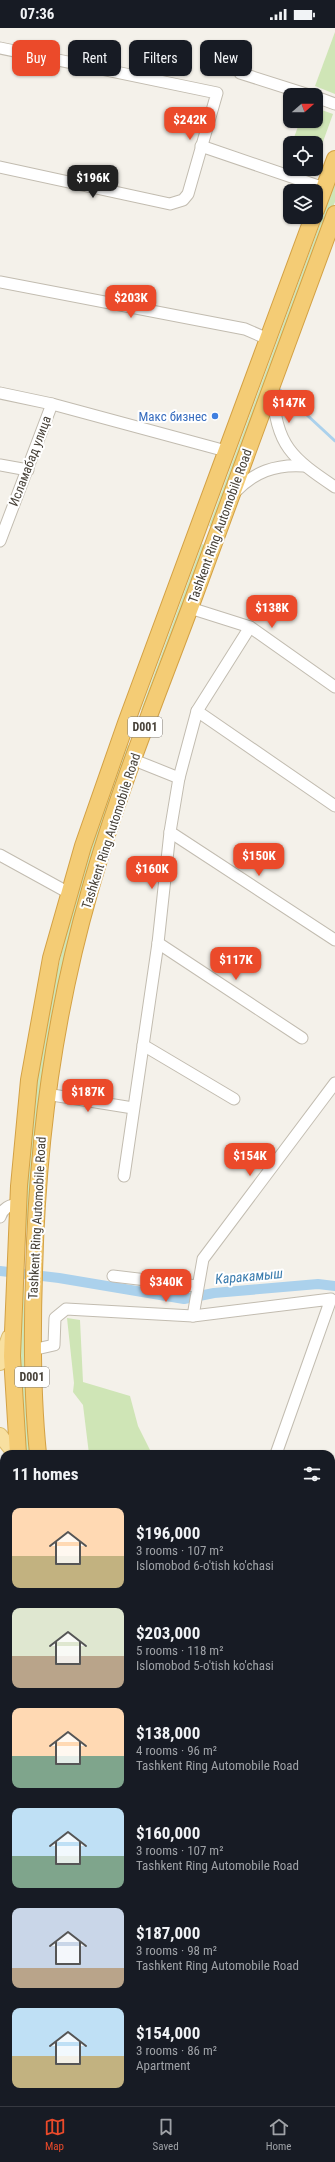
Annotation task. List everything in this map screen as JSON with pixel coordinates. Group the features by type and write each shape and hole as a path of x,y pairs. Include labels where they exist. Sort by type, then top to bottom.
{"highway":[{"path":"324,188 335,159"},
{"name":"Tashkent Ring Automobile Road","path":"38,1450 32,1350 34,1259 40,1154 46,1094 64,991 82,918 101,854 145,729 335,214"},
{"name":"Tashkent Ring Automobile Road","path":"18,1450 13,1393 12,1321 18,1204 23,1132 35,1046 51,958 83,846 126,723 311,224"},
{"path":"197,531 216,537"},
{"path":"126,723 145,729"}],"main road":[{"path":"0,1364 8,1342 12,1321"},
{"path":"0,1435 12,1450"}],"street":[{"path":"0,48 217,93 201,146 192,187 183,200 170,204 0,167"},
{"path":"249,76 287,88"},
{"path":"323,100 335,104"},
{"path":"201,146 324,188"},
{"path":"0,282 245,329 268,339"},
{"path":"272,384 278,429 288,448 304,466 335,487"},
{"path":"0,393 52,404 226,452"},
{"name":"Исламабад улица","path":"0,541 52,404"},
{"path":"0,465 28,470"},
{"path":"230,498 242,485 256,474 281,466 304,466"},
{"path":"190,608 250,627 335,687"},
{"path":"124,1176 158,943 170,832 178,778 197,711 250,627"},
{"path":"197,711 335,806"},
{"path":"139,762 178,778"},
{"path":"170,832 335,940"},
{"path":"0,855 69,893"},
{"path":"158,943 302,1038"},
{"path":"143,1045 234,1099"},
{"path":"193,1316 197,1286 203,1259 335,1083"},
{"path":"46,1094 133,1108"},
{"path":"0,1217 2,1211 9,1205 18,1204"},
{"path":"113,1276 197,1286"},
{"path":"32,1350 54,1345 55,1318 66,1309 193,1316 331,1299 277,1450"}],"green space":[{"path":"335,32 335,94 315,86"},
{"path":"323,110 333,114 323,142 323,136 295,136 297,128 323,128"},
{"path":"335,183 335,202 214,528 209,526 320,224 323,224 323,216"},
{"path":"202,544 207,546 147,712 141,710"},
{"path":"128,745 133,747 39,1099 24,1256 24,1360 30,1450 25,1450 21,1414 19,1255 34,1097 52,993 64,943 93,843"},
{"path":"67,1318 80,1320 83,1382 130,1396 138,1426 150,1450 89,1450 83,1405 73,1392 74,1383"}],"waterway":[{"path":"280,390 335,441"},
{"name":"Каракамыш","path":"0,1271 59,1278 184,1299 214,1293 318,1284 335,1286"}],"place":[{"name":"Макс бизнес","path":"215,416"}]}
